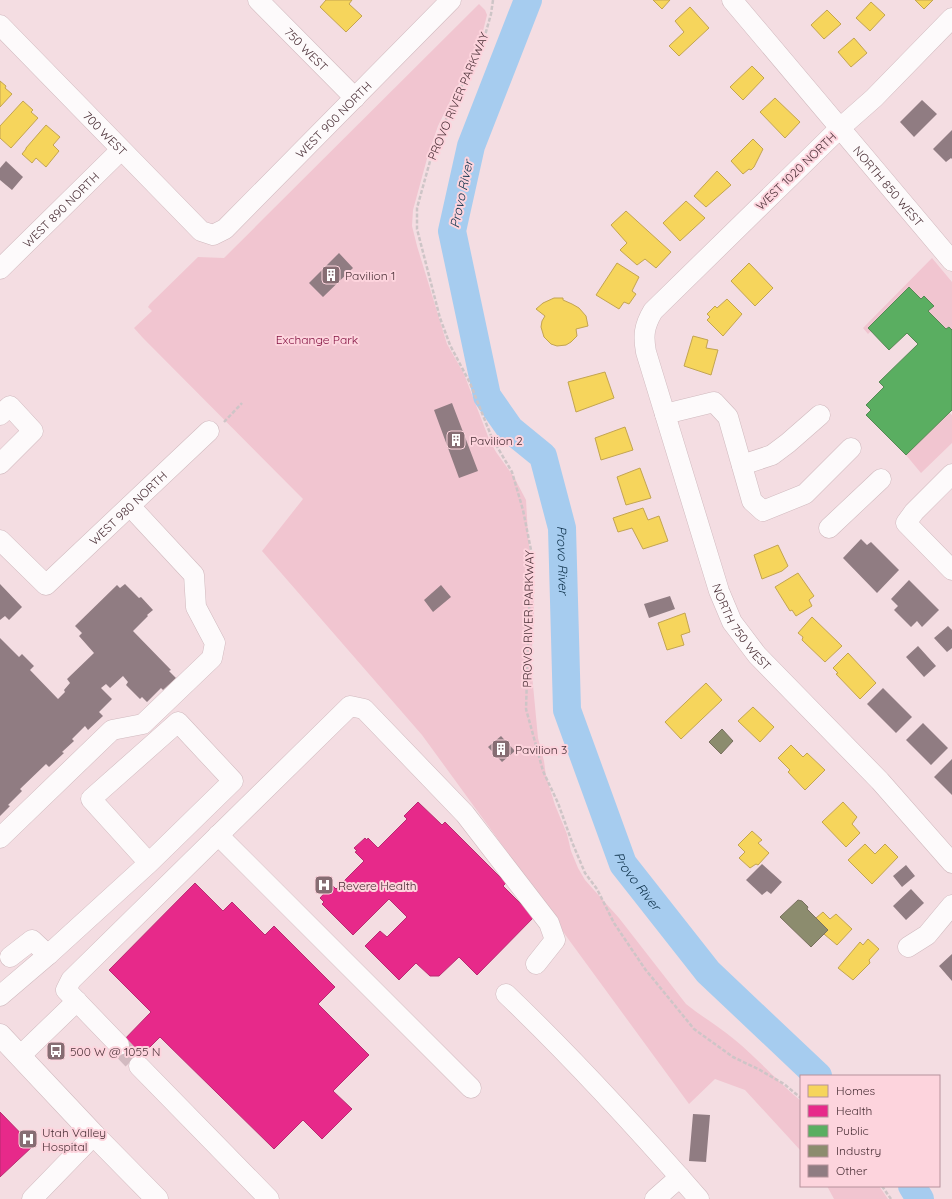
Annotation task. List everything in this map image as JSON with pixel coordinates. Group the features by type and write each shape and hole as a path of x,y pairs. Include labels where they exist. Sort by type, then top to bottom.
{"main road":[{"path":"0,1036 157,1199"}],"street":[{"name":"750 WEST","path":"258,0 355,98"},
{"name":"WEST 900 NORTH","path":"213,235 225,229 451,0"},
{"name":"NORTH 850 WEST","path":"732,0 952,261"},
{"name":"WEST 1020 NORTH","path":"645,327 653,311 840,128 874,98 952,18"},
{"name":"700 WEST","path":"0,25 201,231 213,235"},
{"name":"WEST 890 NORTH","path":"0,269 121,150"},
{"name":"NORTH 750 WEST","path":"645,327 644,338 646,352 720,591 732,622 758,655 880,781 952,863"},
{"path":"665,414 714,402 728,417 752,501 763,511 805,494 851,448"},
{"path":"0,415 10,406 33,431 0,464"},
{"path":"742,465 772,455 820,415"},
{"name":"WEST 980 NORTH","path":"0,540 46,585 217,426"},
{"path":"952,474 914,512 906,523 952,570"},
{"path":"829,528 881,479"},
{"path":"0,838 112,730 143,724 212,658 215,643 196,607 194,575 130,506"},
{"path":"119,1045 66,990 71,980 350,706 364,709 465,814 549,923 555,940 536,964"},
{"path":"0,996 17,980 26,975 149,863 233,781 178,722 91,799 149,863"},
{"path":"218,835 471,1088"},
{"path":"908,947 926,935 952,905"},
{"path":"26,975 5,951 32,940 48,955"},
{"path":"506,994 624,1114 700,1199"},
{"path":"20,1056 77,1001"},
{"path":"139,1066 269,1199"},
{"path":"36,1198 94,1135"},
{"path":"656,1199 680,1176"}],"path":[{"name":"PROVO RIVER PARKWAY","path":"493,0 491,14 482,46 451,107 432,154 417,208 417,229 440,318 450,345 470,383 492,438 512,472 523,510 531,550 526,709 543,771 558,803 585,873 597,888 614,923 645,969 694,1029 733,1057 784,1084 800,1097"},
{"path":"217,426 242,403"},
{"path":"883,1187 890,1199"}],"green space":[{"name":"Exchange Park","path":"479,4 485,10 487,15 482,35 467,69 438,126 428,155 413,210 412,226 447,344 464,374 489,439 496,452 514,477 526,500 533,578 534,616 531,664 538,738 546,776 555,805 567,834 571,851 585,880 619,918 686,1004 735,1040 800,1100 800,1150 745,1090 715,1079 689,1104 422,735 262,551 303,499 134,328 152,311 148,307 150,304 198,257 224,258"},
{"path":"932,258 952,282 952,330 949,327 946,329 928,311 934,306 921,299 909,287 868,328 871,331 868,334 863,328"},
{"path":"949,412 952,415 952,443 921,473 906,455"},
{"path":"828,1187 880,1187 888,1199 834,1199"}],"building: Homes":[{"path":"326,0 352,0 349,4 362,16 346,32 320,7"},
{"path":"653,0 670,0 662,9"},
{"path":"915,0 933,0 924,9"},
{"path":"871,2 885,15 870,31 856,18"},
{"path":"690,7 709,28 679,56 669,46 684,32 675,21"},
{"path":"827,10 841,24 824,39 811,25"},
{"path":"854,38 867,53 851,67 838,52"},
{"path":"752,66 764,78 743,100 730,87"},
{"path":"0,81 12,94 0,107"},
{"path":"775,98 800,122 785,138 760,112"},
{"path":"23,101 33,110 31,112 38,118 11,148 0,138 0,126"},
{"path":"46,125 60,137 53,145 59,151 46,167 36,158 32,163 22,154"},
{"path":"753,139 763,149 754,167 743,174 731,161"},
{"path":"717,171 731,185 706,207 694,196"},
{"path":"686,201 705,218 680,241 663,223"},
{"path":"626,211 671,252 656,268 645,259 637,265 620,250 627,243 611,225"},
{"path":"617,263 639,277 632,291 636,294 629,304 624,302 619,309 596,295"},
{"path":"749,263 773,288 755,306 731,281"},
{"path":"554,298 563,298 563,300 579,308 586,316 588,326 576,329 577,336 566,345 557,346 551,344 544,337 541,327 545,316 536,309 543,303"},
{"path":"727,299 742,314 723,336 707,320 710,317 707,314 715,306 717,308"},
{"path":"693,336 708,340 706,348 718,350 711,375 684,366"},
{"path":"605,372 614,398 576,412 568,382"},
{"path":"625,427 633,450 601,460 595,438"},
{"path":"640,468 651,498 626,505 617,477"},
{"path":"643,508 648,520 659,516 668,541 643,549 632,528 618,532 613,518"},
{"path":"778,545 788,566 782,571 762,579 754,555"},
{"path":"798,573 814,596 809,600 812,606 796,616 792,610 790,611 775,587"},
{"path":"685,613 690,632 681,635 684,645 667,650 658,623"},
{"path":"812,617 842,646 825,662 802,640 803,637 798,633"},
{"path":"848,653 876,683 860,699 836,674 838,673 833,668"},
{"path":"706,683 722,700 681,739 665,722"},
{"path":"753,707 774,727 760,742 738,721"},
{"path":"791,745 803,757 807,753 825,770 805,790 788,772 790,770 778,758"},
{"path":"843,802 857,817 852,824 860,833 846,847 822,822"},
{"path":"752,831 762,840 758,843 769,853 758,865 756,864 750,868 739,858 745,852 738,845"},
{"path":"865,844 875,854 885,844 898,857 872,884 848,860"},
{"path":"823,912 830,919 836,914 852,929 837,945 824,934 828,930 816,918"},
{"path":"868,939 879,949 869,960 870,963 853,980 838,968 860,942 863,945"}],"building: Health":[{"path":"418,802 442,825 445,822 506,883 503,886 534,917 477,975 459,957 439,976 430,976 416,963 399,980 365,946 380,931 387,937 407,917 389,899 353,935 322,904 324,902 320,898 332,885 336,889 364,861 355,852 357,851 354,848 365,838 367,840 368,838 378,848 407,819 404,816"},
{"path":"195,883 223,911 232,902 265,935 274,926 335,987 318,1004 369,1055 333,1091 352,1109 322,1139 303,1120 274,1149 160,1037 135,1062 119,1045 151,1012 109,970"},
{"path":"0,1112 33,1146 0,1177"}],"building: Public":[{"path":"909,287 921,299 924,296 934,306 928,311 946,329 949,327 952,330 952,410 906,455 866,415 871,410 866,405 884,387 879,382 918,344 907,333 889,350 868,328"}],"building: Industry":[{"path":"722,729 733,741 721,754 709,742"},
{"path":"798,900 802,901 808,907 807,909 828,930 811,947 780,917"}],"building: Other":[{"path":"922,100 937,114 914,137 900,122"},
{"path":"952,130 952,159 951,158 946,162 933,149"},
{"path":"6,161 23,177 12,190 0,180 0,168"},
{"name":"Pavilion 1","path":"339,253 353,268 323,297 309,283"},
{"name":"Pavilion 2","path":"452,403 478,471 459,478 434,410"},
{"path":"861,539 867,545 871,542 899,570 877,593 843,558"},
{"path":"909,580 939,610 922,627 917,621 911,627 894,610 898,606 891,599"},
{"path":"0,584 22,607 9,620 5,616 0,620"},
{"path":"125,584 139,598 141,597 153,610 133,631 171,670 169,671 176,678 163,690 161,688 147,702 142,697 140,699 126,685 128,682 123,676 110,688 106,684 101,688 112,699 99,712 103,716 88,730 85,726 72,739 74,741 62,752 64,753 49,767 46,764 20,789 22,791 8,805 10,806 0,816 0,638 19,657 22,654 34,666 30,670 58,699 65,692 64,690 70,683 67,679 94,653 79,636 82,633 75,626 117,585 120,588"},
{"path":"441,585 451,597 433,612 424,600"},
{"path":"670,596 675,609 649,618 644,604"},
{"path":"948,626 952,630 952,648 947,652 934,638"},
{"path":"918,646 936,666 924,677 906,657"},
{"path":"883,688 912,717 896,733 867,704"},
{"path":"923,723 948,748 931,765 906,740"},
{"name":"Pavilion 3","path":"501,736 515,751 502,762 488,747"},
{"path":"952,759 952,795 934,777"},
{"path":"762,864 782,882 771,894 767,891 762,895 746,880"},
{"path":"906,865 915,876 902,887 893,876"},
{"path":"911,889 924,903 906,920 893,906"},
{"path":"952,954 952,981 939,966"},
{"path":"693,1114 710,1115 706,1162 689,1161"}],"waterway":[{"name":"Provo River","path":"528,0 471,146 452,231 487,396 510,429 543,456 562,528 567,710 623,864 708,972 817,1075"},
{"name":"Provo River","path":"913,1187 920,1199"}],"tunnel":[{"path":"119,1045 139,1066"}],"place":[{"name":"Pavilion 1","path":"331,275"},
{"name":"Pavilion 2","path":"456,440"},
{"name":"Pavilion 3","path":"501,749"},
{"name":"Revere Health","path":"324,885"},
{"name":"500 W @ 1055 N","path":"56,1051"},
{"name":"Utah Valley Hospital","path":"28,1139"}]}
